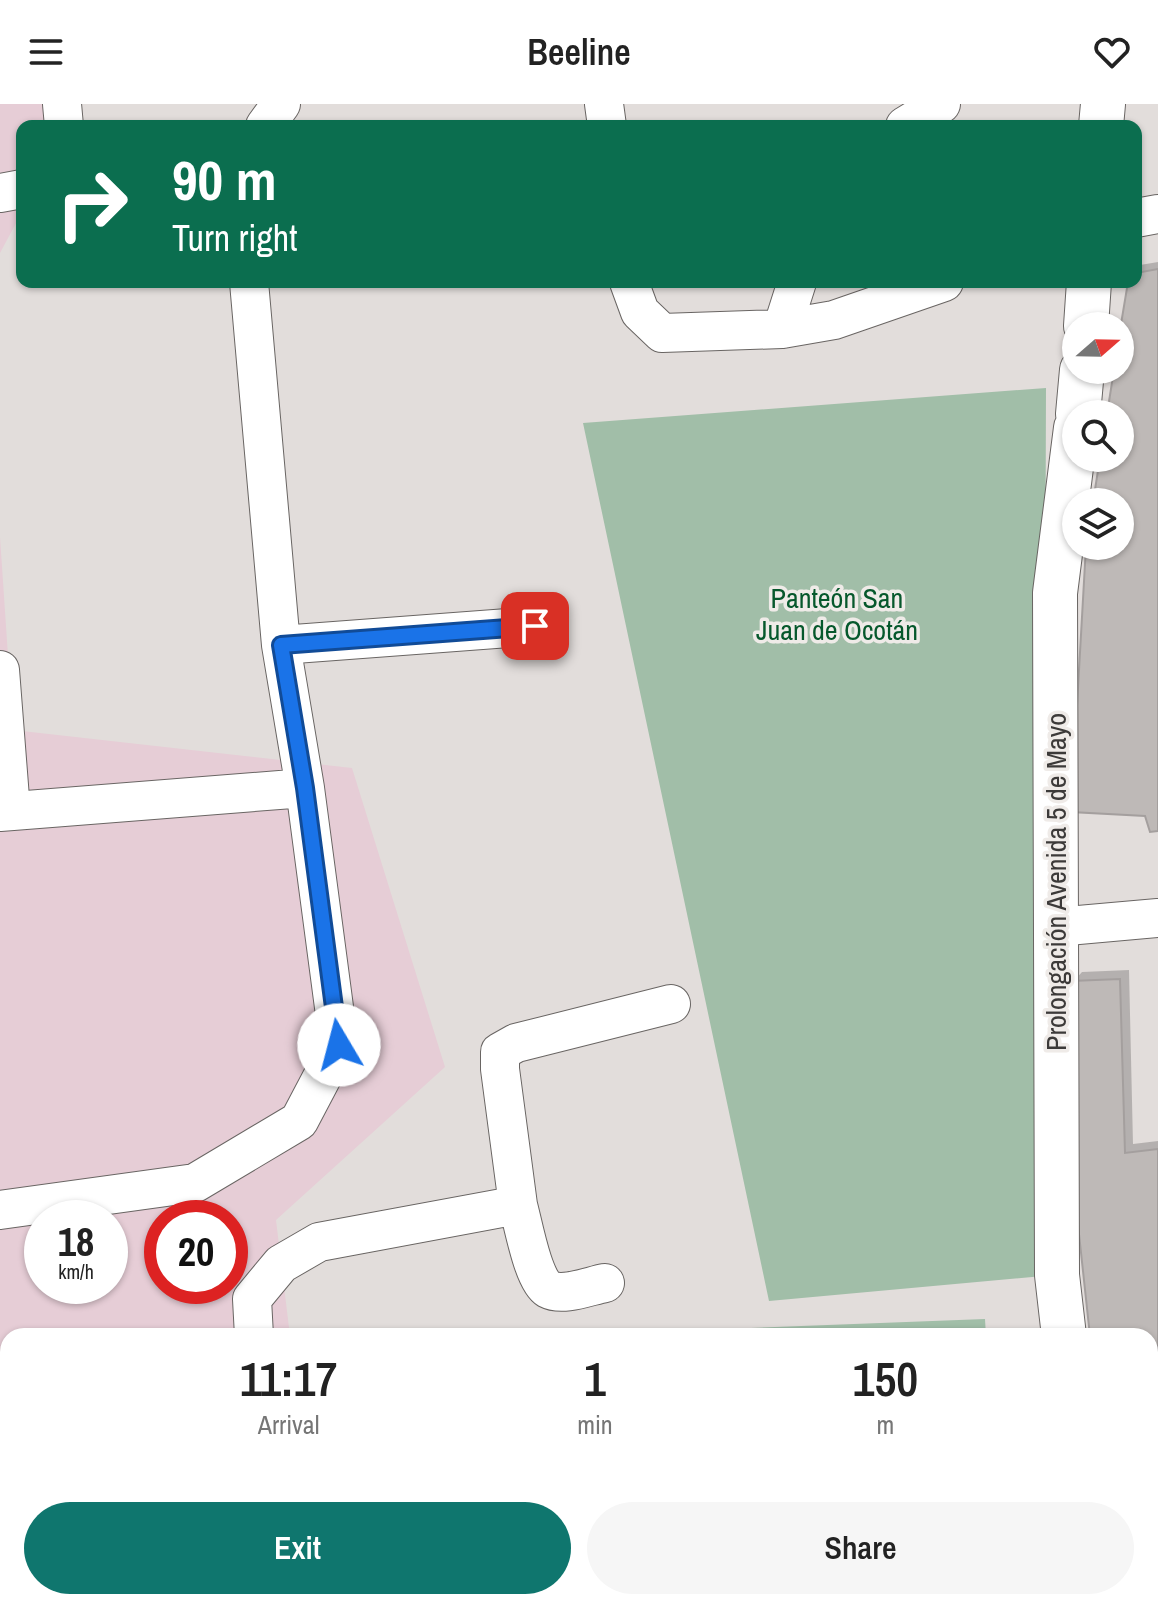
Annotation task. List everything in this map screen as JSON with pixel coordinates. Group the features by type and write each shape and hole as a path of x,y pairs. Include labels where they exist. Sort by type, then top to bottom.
{"main road":[{"path":"1087,312 1089,288"},
{"name":"Prolongación Avenida 5 de Mayo","path":"1063,1328 1057,1275 1055,593 1070,472"}],"lane":[{"path":"915,120 941,104"},
{"path":"0,1210 195,1183 299,1121 339,1045 305,788 281,645 250,288"},
{"path":"631,288 640,312 662,333 782,329 834,320 927,288"},
{"path":"782,329 795,288"},
{"path":"281,645 535,626"},
{"path":"0,670 5,812 305,788"},
{"path":"1056,927 1158,918"},
{"path":"605,1283 564,1291 548,1289 539,1278 518,1205 500,1052 516,1043 671,1004"},
{"path":"254,1328 252,1299 281,1264 319,1242 518,1205"}],"shaded area":[{"path":"0,104 64,104 65,120 16,120 16,223 0,253"},
{"path":"0,537 13,730 352,768 445,1067 276,1220 289,1328 0,1328"}],"green space":[{"name":"Panteón San Juan de Ocotán","path":"1046,388 1043,1276 769,1301 583,423"},
{"path":"985,1319 986,1328 751,1328"}],"building":[{"path":"1158,269 1158,831 1150,832 1145,816 1071,812 1085,560 1134,560 1134,488 1095,488 1098,472 1134,472 1134,400 1109,400 1112,384 1134,384 1134,312 1123,312 1127,288 1142,288 1142,272"},
{"path":"1120,979 1125,1153 1158,1149 1158,1328 1089,1328 1071,1160 1071,981"}],"route":[{"path":"339,1045 305,788 281,645 535,626"}]}
